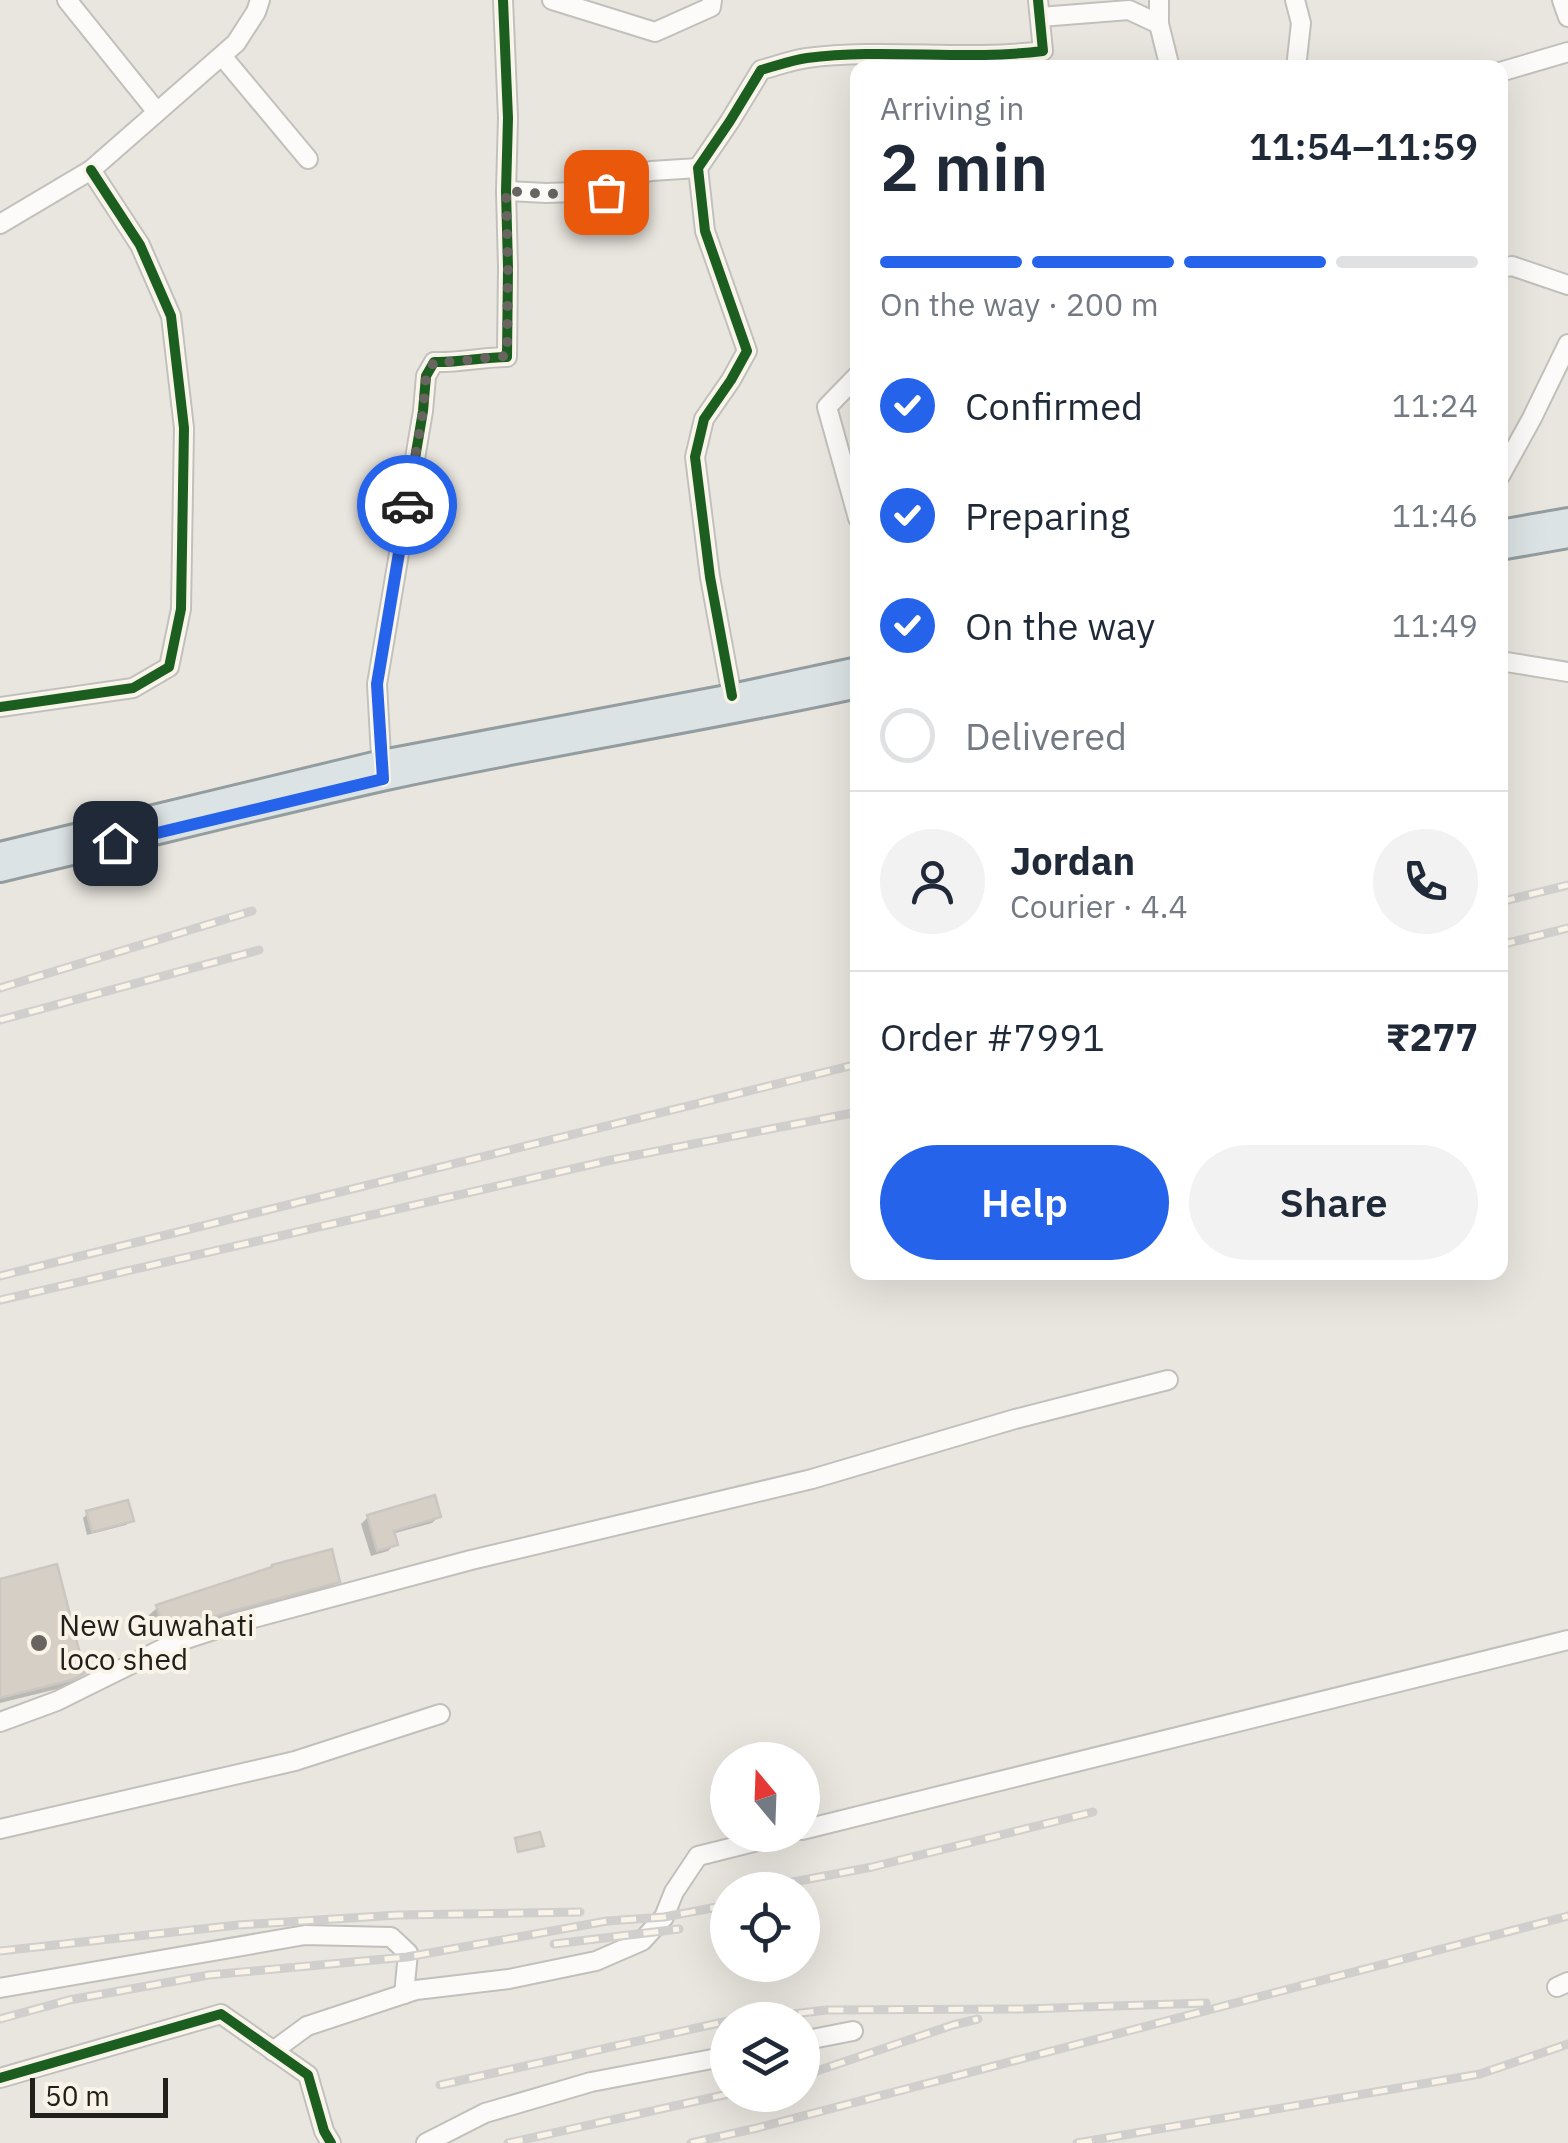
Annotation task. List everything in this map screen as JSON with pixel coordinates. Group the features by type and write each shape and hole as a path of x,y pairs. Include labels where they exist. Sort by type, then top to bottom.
{"main road":[{"path":"1508,531 1568,520"},
{"path":"1508,547 1568,536"},
{"path":"0,854 850,671"},
{"path":"520,743 738,712 850,688"},
{"path":"0,870 382,771"}],"street":[{"path":"66,0 157,112"},
{"path":"0,224 90,170 236,43 260,0"},
{"path":"382,771 377,684 426,376 434,362 507,356 508,118 504,0"},
{"path":"552,0 655,32 711,8 712,0"},
{"path":"1159,0 1158,24 1168,60"},
{"path":"1295,0 1301,23 1297,60"},
{"path":"1562,0 1568,17"},
{"path":"732,696 710,577 695,457 704,418 746,351 705,231 698,168 761,70 804,58 908,60 1043,51 1039,9 1129,10 1158,24"},
{"path":"1508,70 1568,52"},
{"path":"222,56 308,159"},
{"path":"627,177 698,168"},
{"path":"0,706 133,688 169,666 181,610 184,428 170,316 140,245 90,170"},
{"path":"506,191 606,192"},
{"path":"1508,267 1568,285"},
{"path":"1508,462 1568,344"},
{"path":"850,384 827,407 850,489"},
{"path":"1508,662 1568,672"},
{"path":"0,1722 57,1700 174,1643 234,1622 812,1478 1015,1419 1168,1380"},
{"path":"820,1826 1568,1640"},
{"path":"0,1829 295,1760 440,1714"},
{"path":"274,2051 307,2026 416,1990 509,1979 596,1961 642,1941 664,1917 674,1892 698,1856 714,1852"},
{"path":"0,1988 305,1935 390,1938 408,1953 404,1994"},
{"path":"0,2078 221,2014 308,2075 331,2143"},
{"path":"820,2038 853,2032"},
{"path":"426,2143 485,2113 590,2082 710,2059"}],"building":[{"path":"435,1495 441,1517 394,1531 398,1545 377,1551 367,1515"},
{"path":"128,1500 134,1521 92,1532 86,1511"},
{"path":"332,1549 340,1582 165,1633 156,1605"},
{"name":"New Guwahati loco shed","path":"57,1564 85,1673 72,1680 0,1698 0,1579"},
{"path":"540,1832 544,1846 518,1852 515,1838"}],"railway":[{"path":"1508,900 1568,885"},
{"path":"0,988 252,911"},
{"path":"1508,943 1568,928"},
{"path":"0,1020 259,950"},
{"path":"0,1276 850,1066"},
{"path":"0,1300 611,1160 850,1114"},
{"path":"820,1877 1093,1812"},
{"path":"0,2019 69,2000 209,1975 407,1957 607,1921 710,1908"},
{"path":"0,1951 238,1925 398,1915 580,1912"},
{"path":"691,2143 1568,1916"},
{"path":"554,1944 679,1929"},
{"path":"820,2011 1206,2003"},
{"path":"820,2070 978,2019"},
{"path":"440,2085 710,2025"},
{"path":"1077,2143 1480,2074 1568,2044"},
{"path":"508,2143 710,2098"}],"cycle path":[{"path":"383,779 377,684 426,376 434,362 507,357 508,118 503,0"},
{"path":"732,696 710,577 695,457 704,419 747,351 705,231 698,168 761,70 836,55 1043,51 1038,0"},
{"path":"0,707 133,688 169,667 181,609 184,428 171,316 140,245 91,170"},
{"path":"0,2078 221,2014 308,2075 331,2143"}],"way so far":[{"path":"407,505 426,376 434,362 507,356 506,191 606,192"}],"place":[{"name":"New Guwahati loco shed","path":"39,1643"}],"route":[{"path":"115,843 383,779 377,684 407,505"}]}
